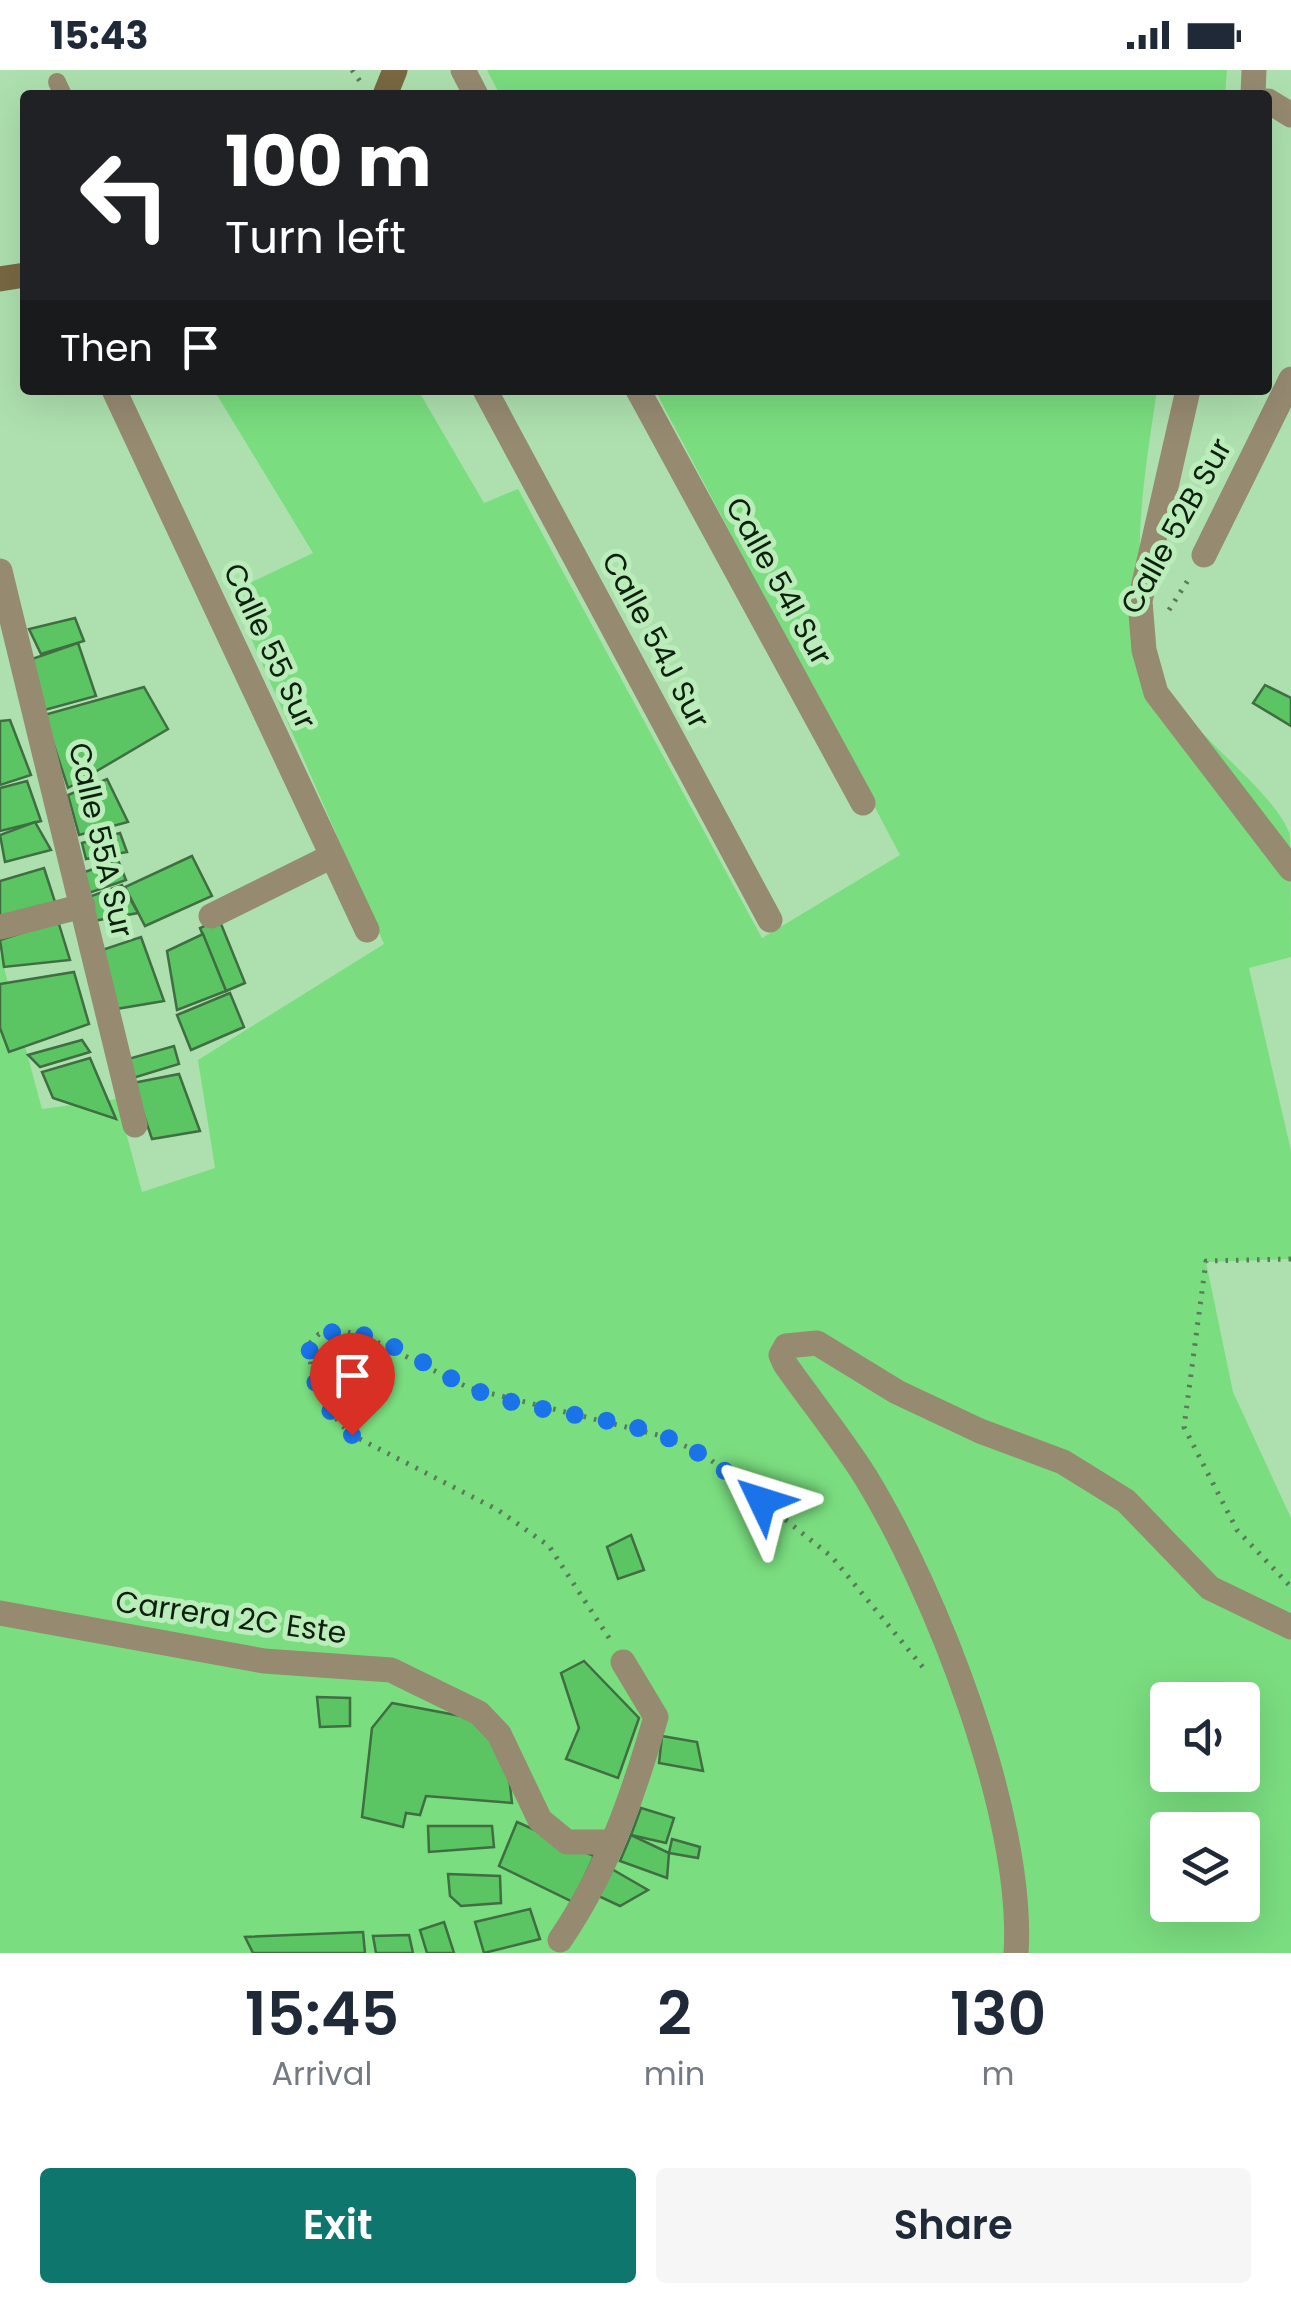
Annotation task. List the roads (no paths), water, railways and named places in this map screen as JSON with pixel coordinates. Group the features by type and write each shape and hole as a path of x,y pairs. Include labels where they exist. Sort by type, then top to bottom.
{"street":[{"name":"Calle 52B Sur","path":"1204,555 1291,380"},
{"name":"Calle 55 Sur","path":"116,395 367,930"},
{"name":"Calle 54J Sur","path":"488,395 770,920"},
{"name":"Calle 54I Sur","path":"641,395 863,802"},
{"path":"1187,395 1140,601 1144,650 1156,693 1291,870"},
{"name":"Calle 55A Sur","path":"0,571 8,630 83,906 135,1126"},
{"path":"211,916 332,856"},
{"path":"1,928 83,906"},
{"path":"1016,1953 1018,1896 981,1734 924,1595 866,1478 785,1364 781,1355 786,1346 817,1343 898,1392 980,1431 1063,1462 1126,1501 1210,1588 1291,1627"},
{"name":"Carrera 2C Este","path":"0,1613 264,1661 392,1670 478,1713 498,1734 540,1820 567,1842 614,1842"},
{"path":"560,1940 626,1816 656,1717 623,1662"}]}
